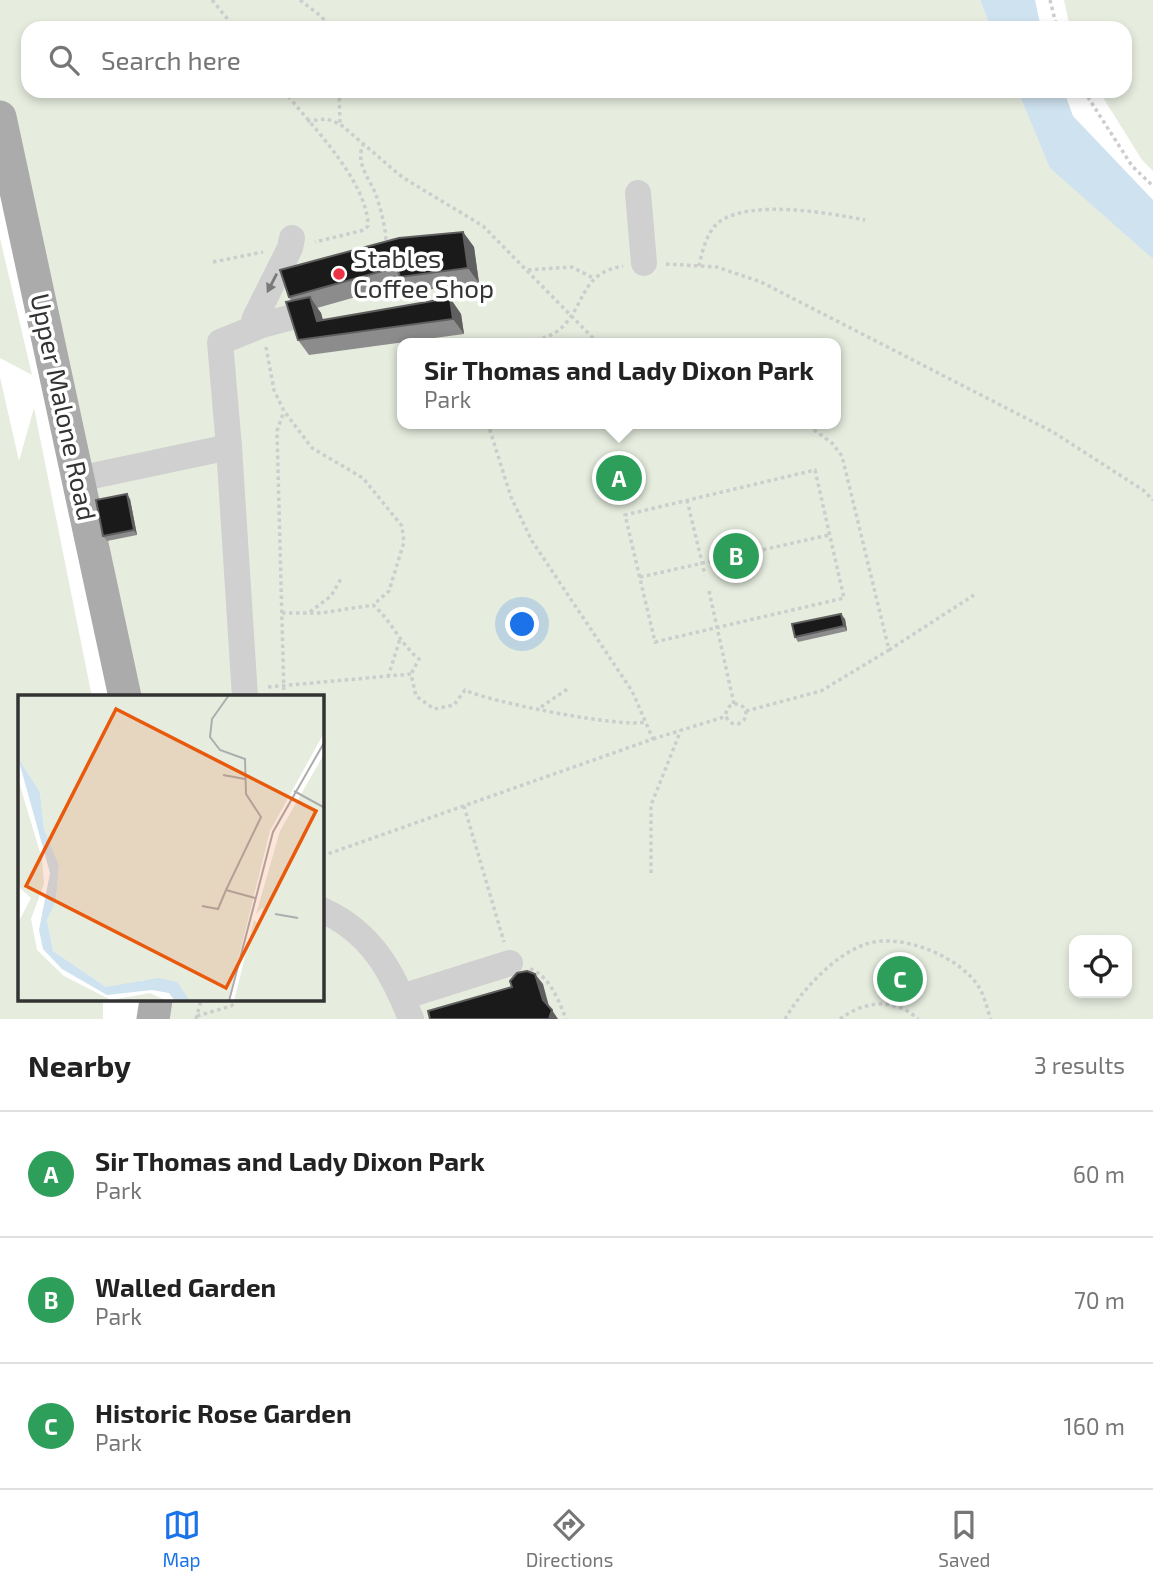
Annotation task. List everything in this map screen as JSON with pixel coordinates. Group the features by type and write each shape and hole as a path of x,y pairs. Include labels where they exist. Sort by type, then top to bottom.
{"main road":[{"name":"Upper Malone Road","path":"0,117 125,695"}],"lane":[{"path":"638,193 644,262"},
{"path":"257,327 255,318 291,243"},
{"path":"245,695 220,342 257,327 300,315"},
{"path":"78,479 229,447"},
{"path":"324,911 358,931 380,956 406,1008 510,963"}],"path":[{"path":"212,0 230,21"},
{"path":"300,0 325,21"},
{"path":"1050,0 1055,21"},
{"path":"289,98 361,192 368,226 363,230 291,243"},
{"path":"339,98 340,124"},
{"path":"1088,98 1132,166 1153,186"},
{"path":"307,121 327,119 340,124 402,177 476,221 593,338"},
{"path":"364,143 360,150 361,163 375,193 387,243"},
{"path":"699,266 713,228 734,215 816,211 865,220"},
{"path":"544,338 570,317 593,278 613,268 644,262 717,267 761,282 1053,432 1143,490 1153,500"},
{"path":"527,270 572,267 593,278"},
{"path":"257,327 274,390 285,411 312,448 363,478 402,526 404,542 389,591 373,605 308,614 282,613"},
{"path":"284,695 277,431 285,411"},
{"path":"490,429 511,497 532,541 632,691 653,739"},
{"path":"813,429 832,443 842,456 889,650"},
{"path":"815,470 844,598 655,642 625,515 687,500 815,470"},
{"path":"687,500 705,575"},
{"path":"640,577 829,535"},
{"path":"308,614 331,596 342,577"},
{"path":"709,591 734,704"},
{"path":"746,711 821,691 974,595"},
{"path":"373,605 409,651 419,659 411,674 416,696 434,709 454,705 462,699 465,690 486,699 621,723 645,722"},
{"path":"388,677 400,637"},
{"path":"285,687 411,674"},
{"path":"539,708 569,688"},
{"path":"734,704 740,704 746,711 746,717 739,723 733,723 727,716 729,707 734,704"},
{"path":"324,855 653,739 727,716"},
{"path":"651,873 651,805 681,730"},
{"path":"464,806 510,963 539,971 557,997 566,1019"},
{"path":"785,1019 797,998 822,971 867,943 902,941 942,954 979,987 991,1019"},
{"path":"197,1017 236,1002"},
{"path":"839,1019 853,1009 870,1003 891,1004 909,1011 918,1019"}],"shaded area":[{"path":"0,0 980,0 988,21 21,21 21,98 1021,98 1051,168 1153,259 1153,1019 168,1019 170,1002 324,1002 324,695 135,695 0,106"},
{"path":"1064,0 1153,0 1153,171 1142,160 1103,98 1132,98 1132,21 1068,21"},
{"path":"0,238 32,375 0,358"},
{"path":"0,377 19,461 34,408 92,695 18,695 18,1002 103,1002 103,1019 0,1019"}],"water":[{"path":"980,0 1035,0 1040,21 988,21"},
{"path":"1021,98 1067,98 1073,116 1153,200 1153,259 1050,168"}],"building":[{"path":"463,232 468,268 400,277 397,267 289,297 280,270 399,238"},
{"path":"310,297 317,321 450,298 453,319 298,340 286,302"},
{"path":"127,494 134,530 103,536 96,500"},
{"path":"841,614 844,626 795,637 792,624"},
{"path":"527,971 535,974 543,1000 552,1010 549,1019 430,1019 428,1011 512,987 510,981 517,973"}],"place":[{"name":"Stables Coffee Shop","path":"339,274"},
{"name":"Sir Thomas and Lady Dixon Park","path":"619,478"},
{"name":"Walled Garden","path":"736,556"},
{"name":"Historic Rose Garden","path":"900,979"}]}
